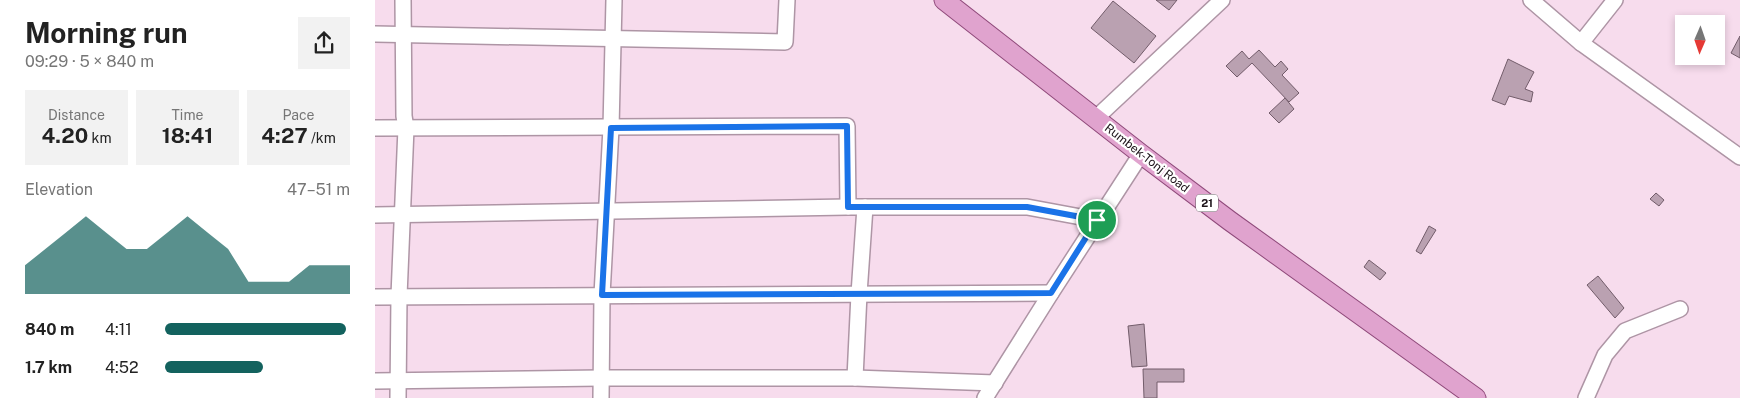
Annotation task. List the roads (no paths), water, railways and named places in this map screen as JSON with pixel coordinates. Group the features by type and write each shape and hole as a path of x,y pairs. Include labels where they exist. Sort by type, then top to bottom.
{"main road":[{"name":"Rumbek-Tonj Road","path":"944,0 1230,221 1476,398"}],"street":[{"path":"397,398 406,128 404,116 403,0"},
{"path":"601,398 602,295 611,128 614,0"},
{"path":"375,34 785,42 787,0"},
{"path":"1096,118 1222,0"},
{"path":"1531,0 1581,43 1740,157"},
{"path":"1581,43 1615,0"},
{"path":"375,128 847,126 848,207"},
{"path":"985,398 1097,220 1141,154"},
{"path":"375,215 848,207 1027,207 1097,220"},
{"path":"855,378 865,207"},
{"path":"375,297 1051,293"},
{"path":"1585,398 1605,355 1625,331 1680,309"},
{"path":"375,381 601,378 855,378 995,383"}]}
